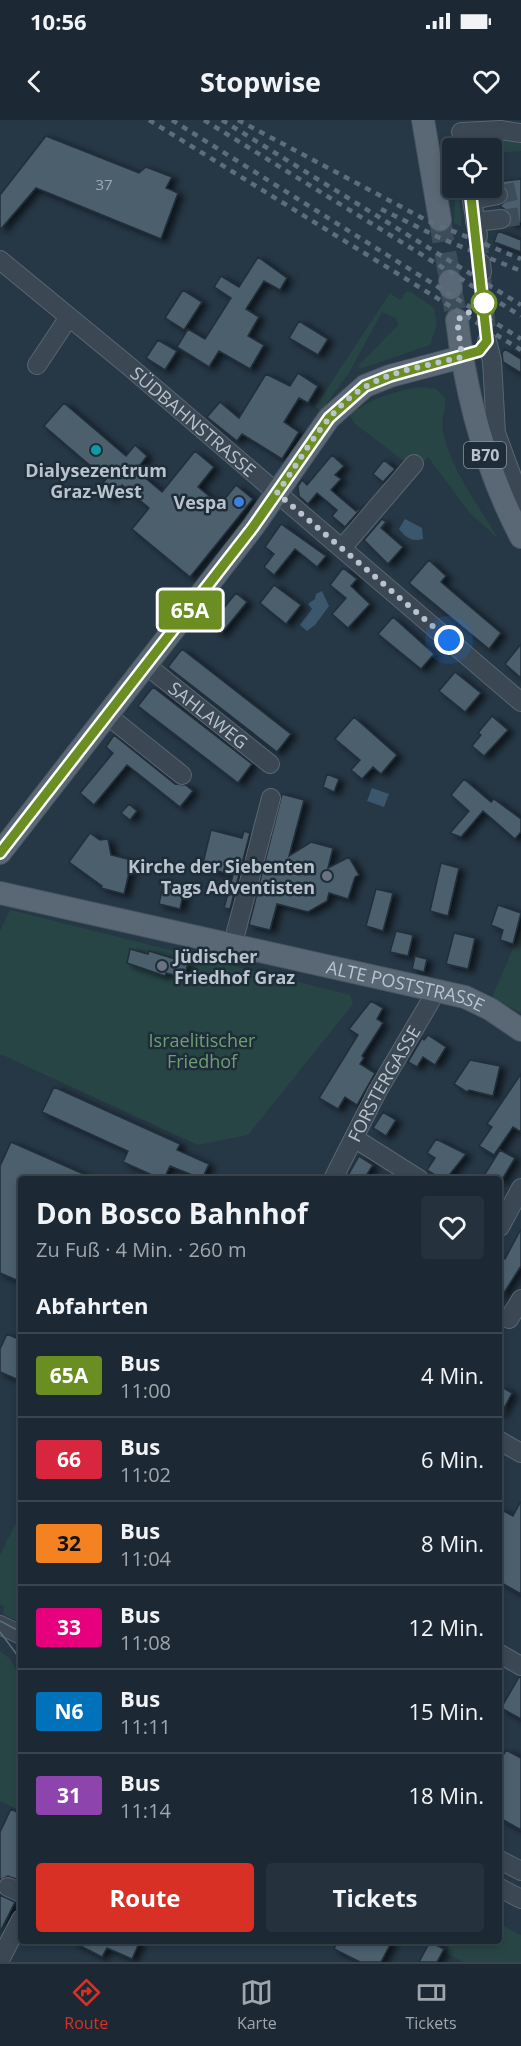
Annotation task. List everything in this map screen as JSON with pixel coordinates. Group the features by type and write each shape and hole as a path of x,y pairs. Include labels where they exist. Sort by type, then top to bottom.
{"main road":[{"path":"423,120 440,220"},
{"name":"B70","path":"457,320 462,357 482,445 500,495 521,537"},
{"path":"0,853 277,493 329,418 346,400 365,386 390,376 462,357"},
{"name":"ALTE POSTSTRASSE","path":"0,893 232,947 434,989 474,1001 521,1030"}],"street":[{"path":"461,134 500,130 521,133"},
{"path":"474,211 500,207"},
{"name":"SÜDBAHNSTRASSE","path":"0,260 69,317 116,351 277,493 521,702"},
{"path":"37,365 69,317"},
{"path":"462,357 479,351 488,340 492,361 496,433 521,501"},
{"path":"342,548 414,464"},
{"name":"SAHLAWEG","path":"146,665 270,764"},
{"path":"106,715 182,775"},
{"path":"232,947 271,798"},
{"name":"FORSTERGASSE","path":"335,1176 377,1092 430,1002 434,989"},
{"path":"354,1138 414,1176"},
{"path":"502,1223 521,1188"},
{"path":"509,1319 521,1299"},
{"path":"502,1442 521,1453"},
{"path":"0,1625 18,1634"},
{"path":"502,1655 521,1666"},
{"path":"502,1861 521,1871"},
{"path":"502,1889 521,1899"},
{"path":"0,1960 18,1925"}],"green space":[{"path":"502,138 521,139 521,151 502,152"},
{"path":"455,198 459,198 462,227 454,223"},
{"path":"406,292 411,292 434,308 437,324 430,345 360,369 358,366 398,325 396,318 382,312 349,373 321,411 315,407 390,293 400,300"},
{"path":"422,387 436,389 445,398 443,431 452,460 498,539 469,512 428,457 422,464 409,465 354,423 350,415 384,396"},
{"name":"Israelitischer Friedhof","path":"10,910 350,995 353,1004 248,1135 198,1145 0,1054 0,931"},
{"path":"521,930 521,1013 492,997"},
{"path":"18,1519 18,1622 3,1614 4,1606 0,1604 0,1555"},
{"path":"0,1651 10,1659 18,1673 18,1810 0,1801"},
{"path":"502,1925 521,1935 521,1962 463,1962 447,1954 449,1944 502,1944"}],"water":[{"path":"405,519 422,528 423,539 412,540 399,529"},
{"path":"322,591 329,606 315,625 307,631 300,625 312,609 308,604 315,599 316,594"},
{"path":"372,788 389,794 384,807 367,801"}],"building":[{"path":"46,136 139,173 146,167 172,177 166,188 178,193 161,239 36,188 0,230 0,195"},
{"path":"521,179 521,222 511,224 510,213 500,206 508,199 509,192 502,185 502,181"},
{"path":"498,231 521,240 521,252 494,242"},
{"path":"258,257 287,278 280,290 264,281 246,309 259,317 248,336 264,345 250,369 219,351 209,367 177,347 188,329 205,339 231,298 214,287 221,276 239,287"},
{"path":"183,290 202,302 184,330 165,318"},
{"path":"299,321 328,339 318,355 289,338"},
{"path":"158,340 177,351 165,370 146,358"},
{"path":"505,349 521,359 521,373 503,362 502,353"},
{"path":"298,373 318,386 308,403 299,398 284,422 299,432 282,459 242,434 237,441 207,417 220,402 239,418 266,374 290,386"},
{"path":"64,403 126,456 135,445 147,456 136,470 162,492 195,451 214,467 198,487 220,505 236,485 253,499 190,577 132,529 149,508 122,485 111,498 99,488 106,479 44,426"},
{"path":"332,455 344,466 335,475 341,479 331,490 356,511 365,504 345,527 332,516 337,510 317,493 308,504 299,496 298,486 302,480 307,485"},
{"path":"384,460 395,469 383,482 373,474"},
{"path":"382,519 386,522 381,528 403,547 388,564 364,540"},
{"path":"281,524 326,556 317,567 295,549 274,575 264,567 274,554 265,547"},
{"path":"429,560 446,576 441,582 501,633 489,649 409,583"},
{"path":"343,568 357,579 351,586 370,604 348,628 332,614 346,598 330,585"},
{"path":"274,585 301,605 286,624 260,603"},
{"path":"236,593 247,602 221,634 210,625"},
{"path":"393,617 434,654 421,669 378,634"},
{"path":"521,644 521,678 505,664"},
{"path":"182,649 291,734 277,752 168,667"},
{"path":"455,672 481,693 465,712 439,691"},
{"path":"153,687 252,764 238,783 138,706"},
{"path":"492,716 508,730 484,756 472,746 481,735 478,733"},
{"path":"354,717 397,755 381,774 373,767 362,779 351,770 360,760 335,739"},
{"path":"114,735 175,784 186,785 193,791 180,807 127,765 94,805 80,793 113,753 106,747"},
{"path":"327,774 339,779 334,792 323,787"},
{"path":"464,779 491,802 494,799 521,819 521,832 515,839 483,811 461,837 450,833 469,811 451,795"},
{"path":"282,794 304,800 289,856 311,842 333,848 328,868 349,857 359,875 355,877 348,899 329,893 327,901 308,912 277,904 270,930 249,925"},
{"path":"129,804 137,811 130,820 121,813"},
{"path":"211,830 242,838 244,831 250,833 230,909 224,908 233,875 202,867"},
{"path":"90,833 100,840 108,839 111,855 132,860 124,894 101,888 102,886 69,862"},
{"path":"441,863 459,868 448,916 430,911"},
{"path":"164,881 185,886 180,909 159,904"},
{"path":"376,889 393,893 383,931 366,926"},
{"path":"498,905 521,913 513,944 500,940 503,930 491,925"},
{"path":"396,931 413,935 408,956 390,952"},
{"path":"454,933 475,938 468,969 446,964"},
{"name":"Jüdischer Friedhof Graz","path":"130,949 148,954 149,951 188,963 184,978 166,973 165,976 127,963"},
{"path":"415,956 427,959 424,972 412,969"},
{"path":"371,1001 383,1008 377,1019 383,1023 362,1056 364,1058 360,1064 375,1073 357,1105 345,1097 338,1109 319,1098 358,1035 349,1029"},
{"path":"428,1035 446,1047 435,1065 423,1057 417,1067 408,1062 422,1038 424,1040"},
{"path":"470,1060 500,1066 493,1096 469,1090 467,1092 454,1084"},
{"path":"521,1074 521,1132 513,1127 494,1155 479,1146 492,1127 487,1124"},
{"path":"54,1087 180,1144 177,1150 209,1164 203,1176 195,1176 170,1166 165,1176 154,1176 123,1162 128,1151 42,1112"},
{"path":"383,1112 396,1120 386,1136 373,1128"},
{"path":"436,1139 466,1154 448,1176 436,1176 427,1170 435,1158 427,1153"},
{"path":"11,1142 88,1176 18,1176 18,1281 0,1273 0,1166"},
{"path":"500,1150 515,1158 502,1180 502,1176 485,1174"},
{"path":"359,1156 373,1165 366,1176 348,1176"},
{"path":"521,1229 521,1266 502,1296 502,1257 505,1259"},
{"path":"7,1334 18,1339 18,1380 0,1372 0,1349"},
{"path":"502,1387 512,1393 502,1412"},
{"path":"521,1501 521,1594 502,1583 502,1510 513,1516"},
{"path":"521,1677 521,1719 502,1709"},
{"path":"506,1750 521,1758 521,1830 502,1819 503,1756"},
{"path":"11,1809 18,1812 18,1880 8,1876 0,1880 0,1832"},
{"path":"0,1895 15,1902 0,1932"},
{"path":"77,1944 139,1944 132,1959 107,1948 102,1957"},
{"path":"336,1944 390,1944 381,1962 360,1962 334,1949"},
{"path":"429,1944 444,1949 437,1962 419,1962"}],"tunnel":[{"path":"502,194 521,190"},
{"path":"501,219 521,216"},
{"path":"440,220 450,281"},
{"path":"478,236 481,263"},
{"path":"482,272 484,302"},
{"path":"451,288 457,320"},
{"path":"485,309 488,339"}],"tram line":[{"path":"0,1621 18,1630"},
{"path":"0,1632 18,1656"}],"railway":[{"path":"149,120 521,350"},
{"path":"172,120 521,339"},
{"path":"204,120 521,316"},
{"path":"222,120 521,305"},
{"path":"238,120 426,220 521,259"},
{"path":"381,209 440,238 521,271"}],"bus line":[{"name":"65A","path":"0,853 253,527 329,418 346,400 365,386 390,376 479,351 487,341 478,236 472,198"}],"place":[{"name":"Dialysezentrum Graz-West","path":"96,450"},
{"name":"Vespa","path":"239,502"},
{"name":"Kirche der Siebenten Tags Adventisten","path":"327,876"},
{"name":"Jüdischer Friedhof Graz","path":"162,966"}],"route":[{"path":"449,640 277,493 329,418 346,400 365,386 390,376 462,357 457,320 484,303"}]}
